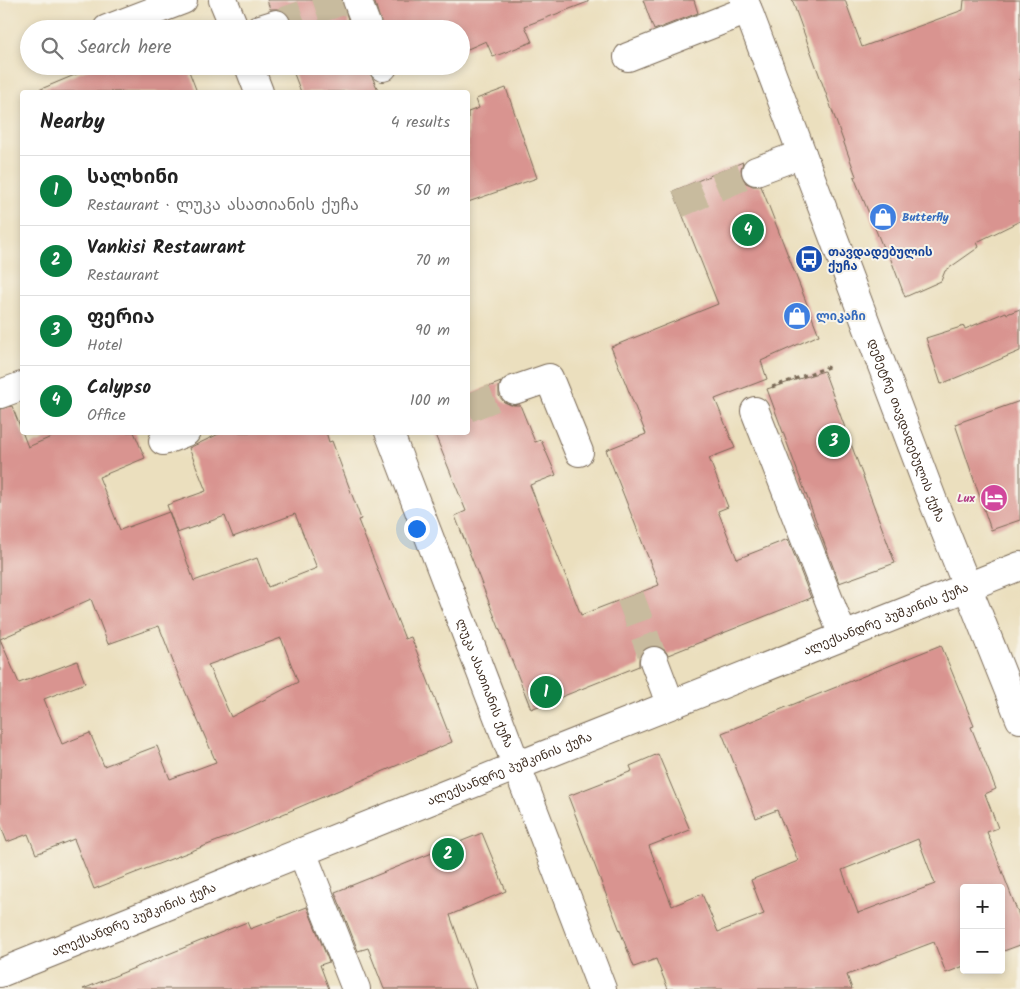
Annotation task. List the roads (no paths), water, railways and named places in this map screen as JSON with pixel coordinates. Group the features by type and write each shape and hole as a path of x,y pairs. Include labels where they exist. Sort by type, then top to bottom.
{"street":[{"path":"131,20 183,0"},
{"path":"224,0 232,20"},
{"path":"357,0 365,20"},
{"path":"628,57 746,5"},
{"name":"დემეტრე თავდადებულის ქუჩა","path":"746,5 934,501 1020,719"},
{"path":"252,75 258,90"},
{"path":"756,171 802,154"},
{"path":"514,390 549,378 580,452"},
{"path":"0,394 20,387"},
{"path":"755,411 843,636"},
{"name":"ლუკა ასათიანის ქუჩა","path":"392,435 516,767 602,989"},
{"name":"ალექსანდრე პუშკინის ქუჩა","path":"4,973 670,703 1020,566"},
{"path":"654,661 670,703"},
{"path":"302,852 356,989"}],"tunnel":[{"path":"288,20 345,0"},
{"path":"678,204 756,171"},
{"path":"470,407 514,390"},
{"path":"630,596 654,661"}],"place":[{"name":"Butterfly","path":"883,217"},
{"name":"Calypso","path":"748,230"},
{"name":"თავდადებულის ქუჩა","path":"809,259"},
{"name":"ლიკაჩი","path":"797,316"},
{"name":"ფერია","path":"834,441"},
{"name":"Lux","path":"994,498"},
{"name":"სალხინი","path":"546,692"},
{"name":"Vankisi Restaurant","path":"448,854"}]}
